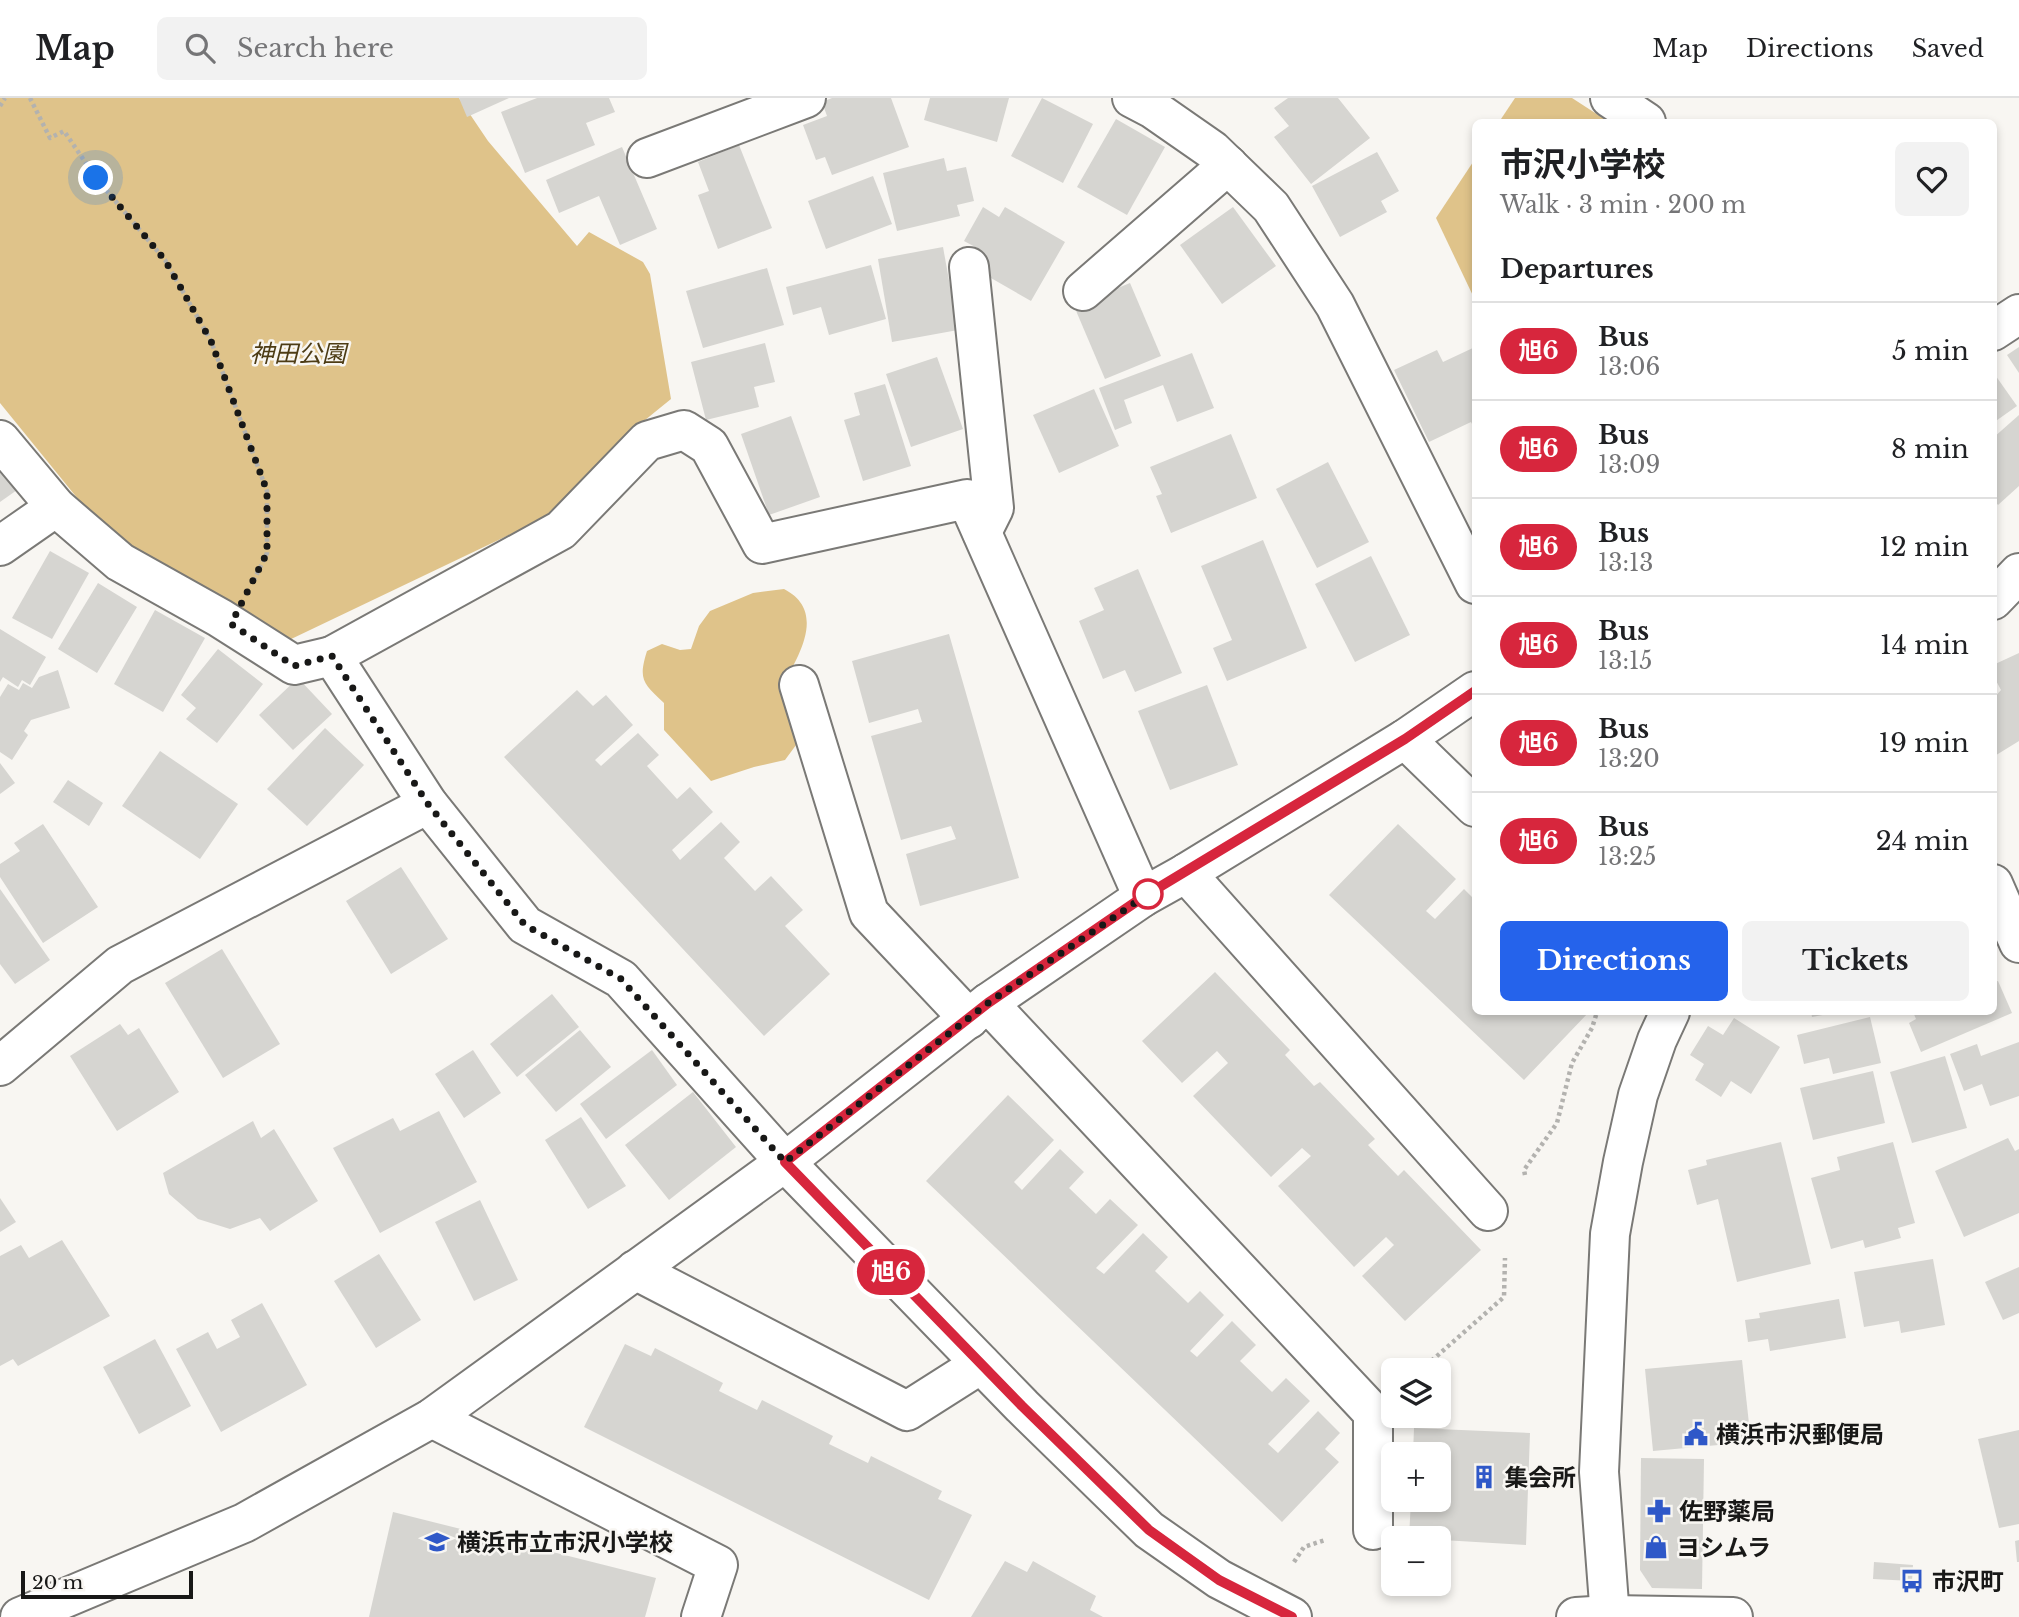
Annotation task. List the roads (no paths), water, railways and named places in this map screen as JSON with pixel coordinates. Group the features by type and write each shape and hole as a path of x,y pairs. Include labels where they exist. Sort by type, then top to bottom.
{"street":[{"path":"647,158 806,98"},
{"path":"1132,98 1153,109 1212,150 1271,207 1335,304 1472,578"},
{"path":"1611,98 1642,119"},
{"path":"1083,290 1228,165"},
{"path":"969,267 994,508 982,532"},
{"path":"1997,328 2019,314"},
{"path":"0,440 55,507 120,562 231,624 294,666 332,656 561,530 647,442 684,430 709,446 762,544 967,499 1143,897"},
{"path":"0,546 55,507"},
{"path":"1997,596 2019,573"},
{"path":"332,656 428,804 525,925 621,979 785,1162 981,1364 1149,1530 1219,1580 1279,1610"},
{"path":"799,685 870,913 978,1011 1373,1413 1373,1517"},
{"path":"20,1617 244,1523 432,1418 785,1162 978,1011 1143,897 1405,739 1472,693"},
{"path":"1405,739 1472,804"},
{"path":"0,1066 120,965 428,804"},
{"path":"1186,873 1488,1210"},
{"path":"1997,893 2019,943"},
{"path":"1669,1015 1657,1040 1639,1095 1610,1234 1599,1472 1599,1616 1733,1617"},
{"path":"635,1270 907,1411 981,1364"},
{"path":"432,1418 719,1564 701,1617"}],"place":[{"name":"横浜市沢郵便局","path":"1696,1434"},
{"name":"集会所","path":"1484,1477"},
{"name":"佐野薬局","path":"1659,1511"},
{"name":"横浜市立市沢小学校","path":"437,1542"},
{"name":"ヨシムラ","path":"1656,1547"},
{"name":"市沢町","path":"1912,1581"}],"park label":[{"name":"神田公園","path":"298,353"}]}
